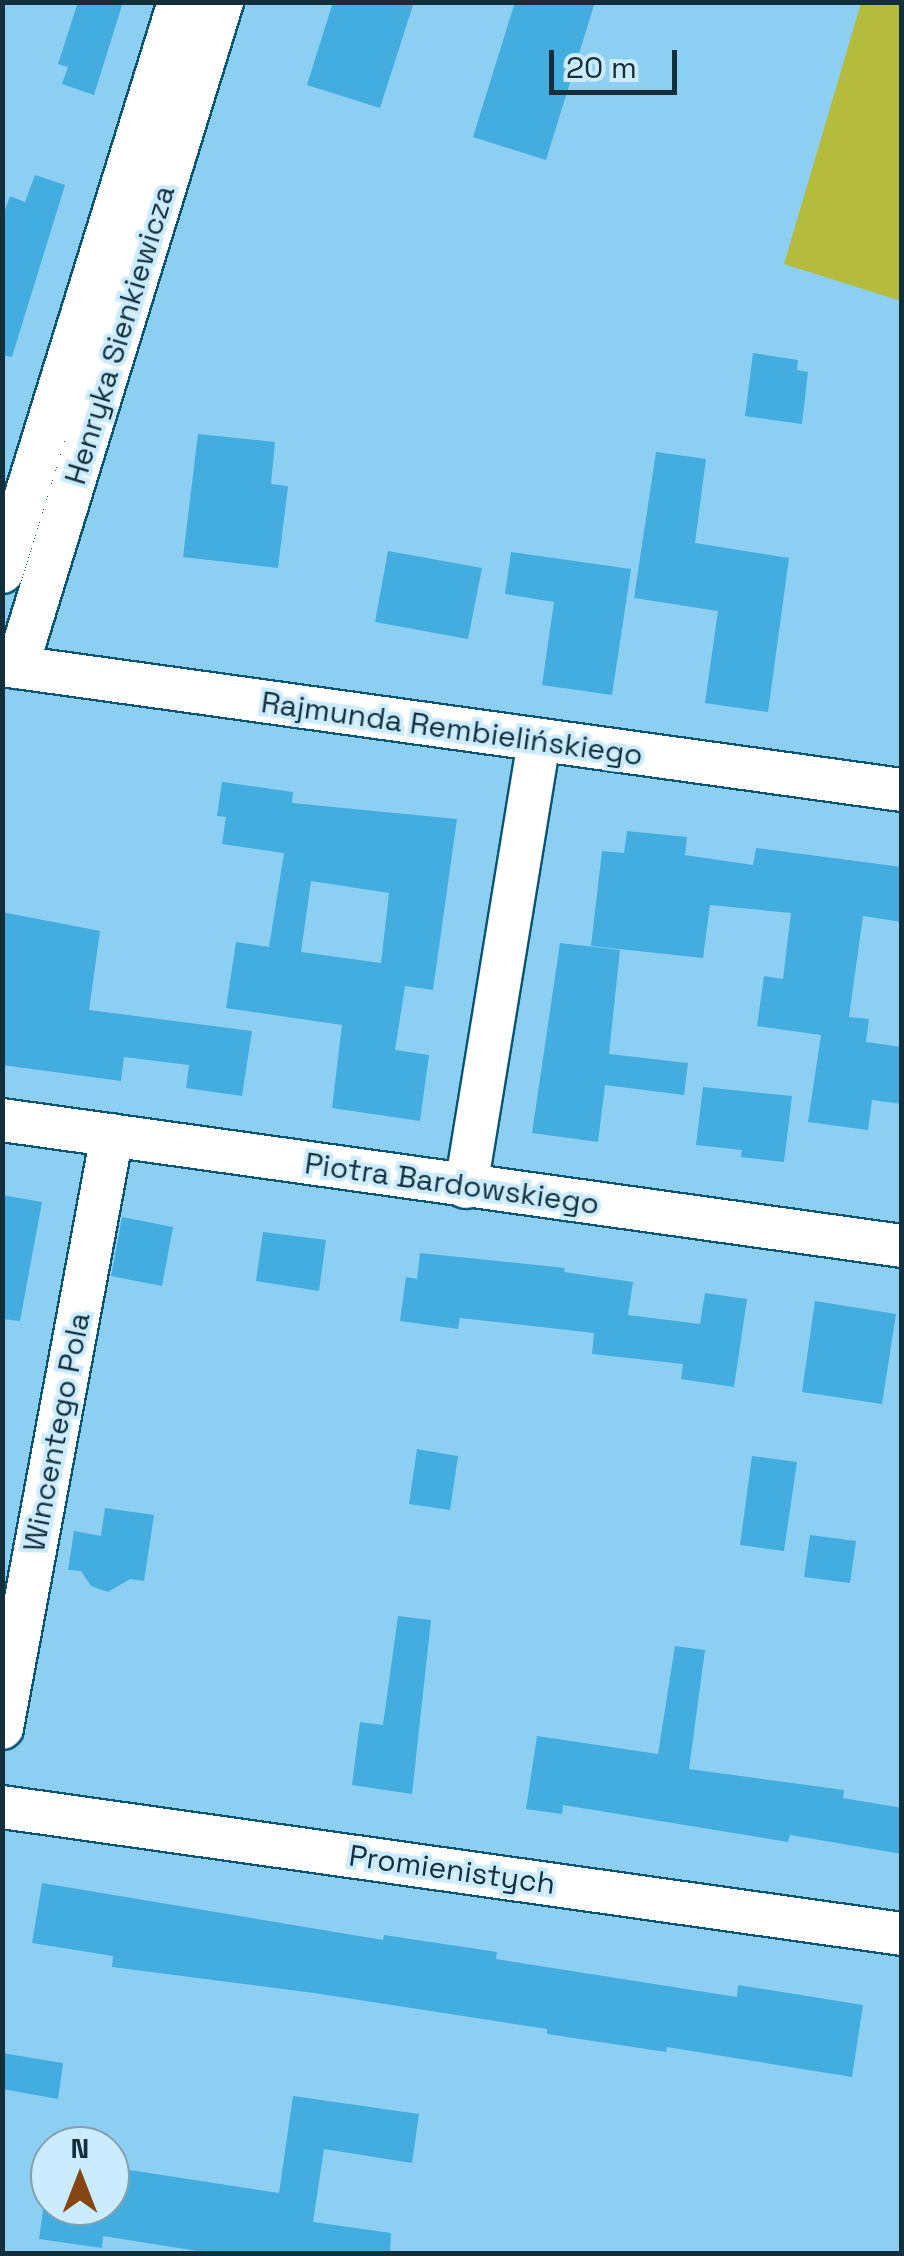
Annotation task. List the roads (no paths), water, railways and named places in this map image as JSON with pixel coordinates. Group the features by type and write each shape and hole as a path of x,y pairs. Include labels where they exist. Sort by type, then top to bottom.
{"street":[{"name":"Henryka Sienkiewicza","path":"2,572 179,2"},
{"name":"Henryka Sienkiewicza","path":"10,666 222,2"},
{"name":"Rajmunda Rembielińskiego","path":"10,666 902,790"},
{"path":"466,1187 539,742"},
{"name":"Piotra Bardowskiego","path":"2,1120 902,1246"},
{"name":"Wincentego Pola","path":"2,1728 112,1135"},
{"name":"Promienistych","path":"2,1806 902,1934"}]}
